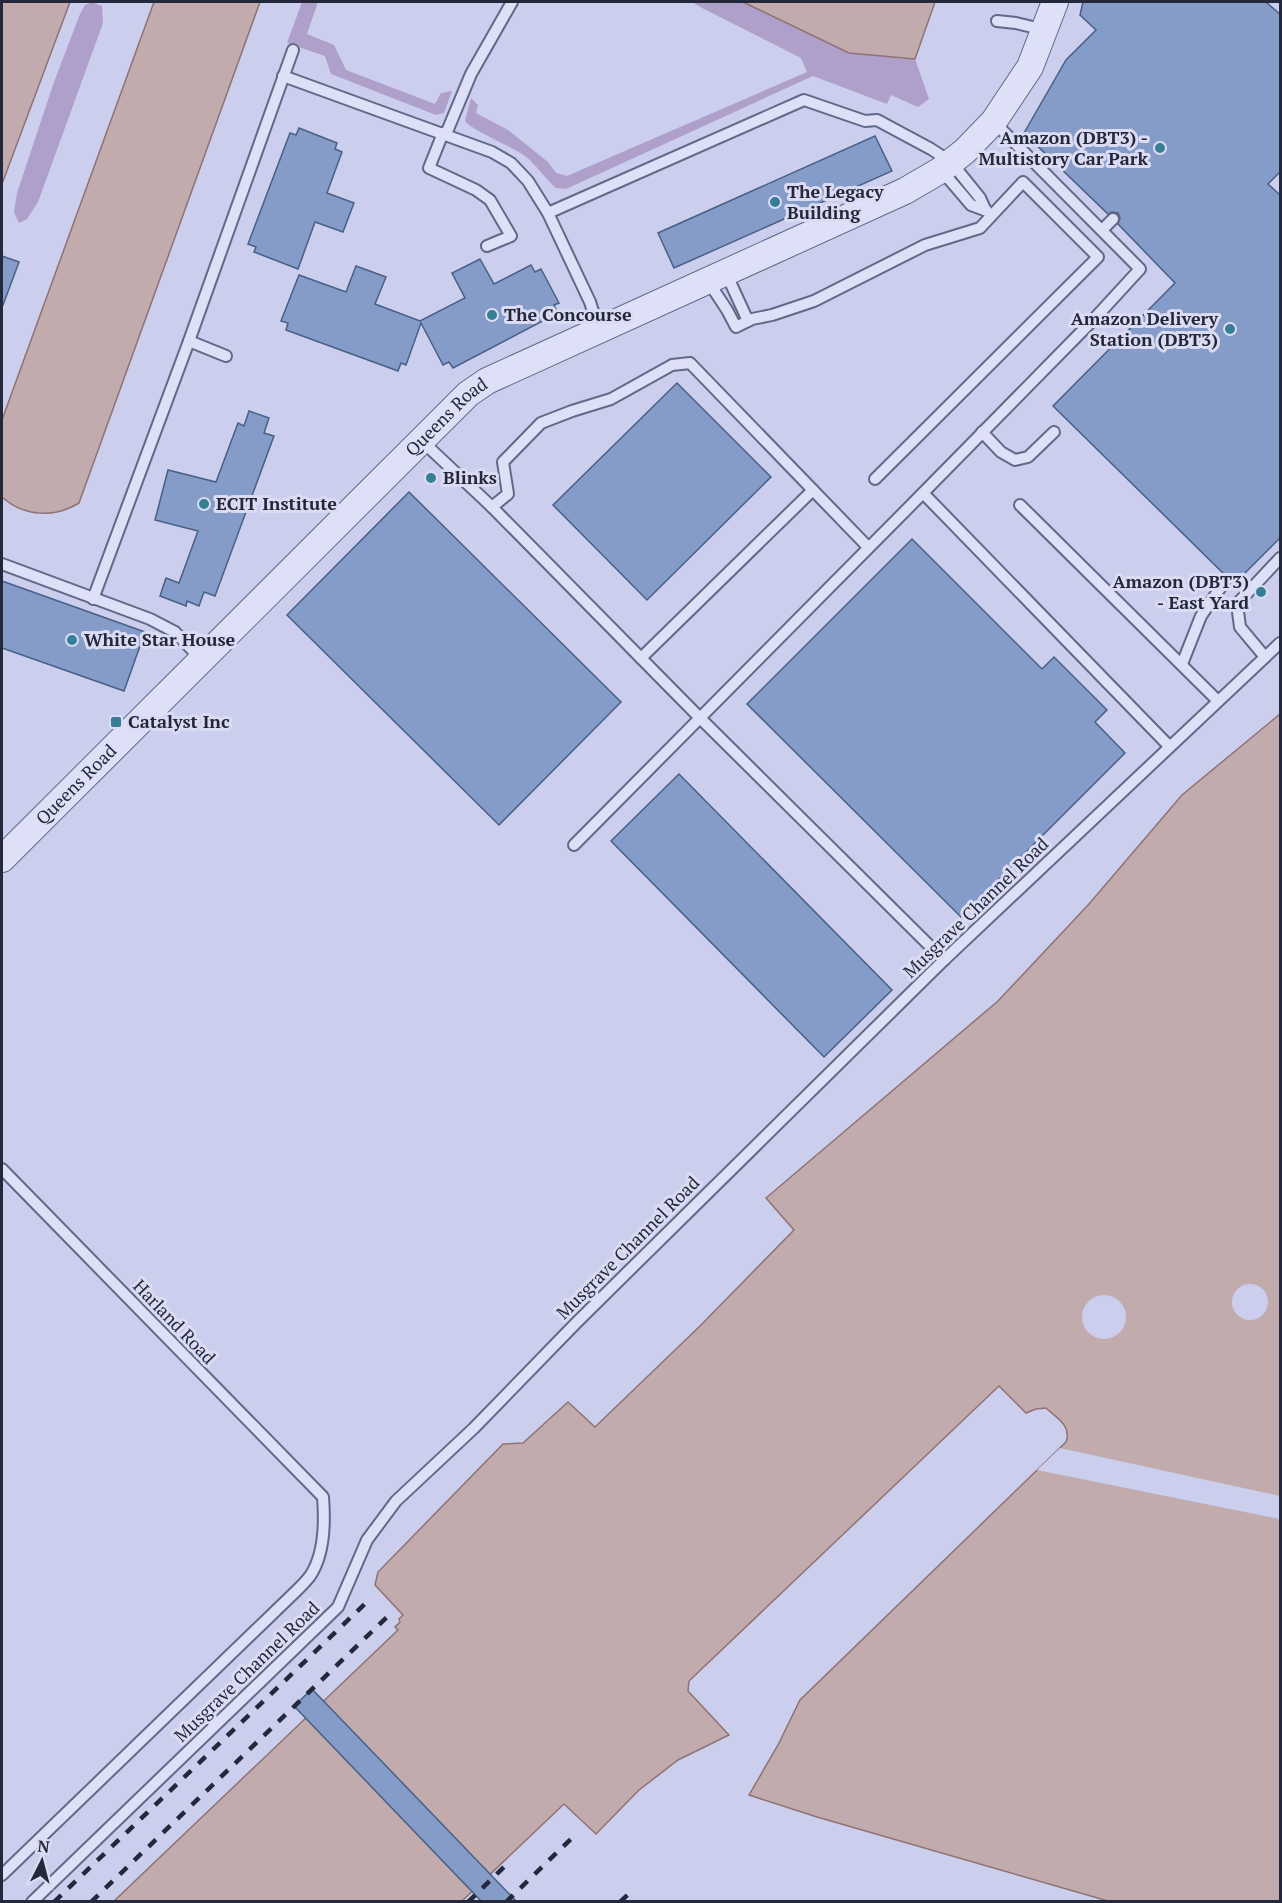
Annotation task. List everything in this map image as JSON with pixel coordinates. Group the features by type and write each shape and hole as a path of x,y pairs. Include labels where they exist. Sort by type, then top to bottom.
{"street":[{"name":"Queens Road","path":"2,859 468,394 487,381 905,191 946,166 994,122 1030,67 1055,2"}],"lane":[{"path":"487,246 511,236 490,200 476,190 429,168 471,74 512,2"},
{"path":"997,21 1045,30"},
{"path":"93,599 189,341 293,50"},
{"path":"283,76 445,134 492,152 511,163 528,181 548,213 590,302 599,330"},
{"path":"548,213 804,100 865,121 877,120 946,166 980,198 989,212"},
{"path":"574,845 1095,318 1140,268 994,122"},
{"path":"717,277 727,310 736,327 748,321 814,301 925,245 980,228 989,212 1023,182 1098,257 875,479"},
{"path":"1102,230 1113,219"},
{"path":"717,277 748,321"},
{"path":"189,341 226,356"},
{"path":"492,507 508,494 503,462 541,423 611,399 672,364 690,363 868,547"},
{"path":"982,432 1001,452 1015,460 1028,457 1054,432"},
{"path":"422,441 492,507 944,960"},
{"path":"641,658 813,490"},
{"path":"923,493 1169,746"},
{"path":"1020,505 1218,701"},
{"path":"1265,657 1240,627 1237,604 1281,558"},
{"path":"2,564 150,619 175,632 201,659"},
{"path":"1182,664 1202,616 1225,581"},
{"name":"Musgrave Channel Road","path":"32,1902 338,1607 366,1540 396,1501 474,1428 593,1305 944,960 1281,643"},
{"name":"Harland Road","path":"2,1169 322,1497"},
{"name":"Musgrave Channel Road","path":"2,1875 290,1597 310,1575 321,1540 324,1520 322,1497"}],"shaded area":[{"path":"2,2 70,2 2,184"},
{"path":"92,2 102,6 103,23 38,202 27,219 19,223 14,212 17,193 54,82 80,14 85,5"},
{"path":"154,2 260,2 79,503 50,513 30,512 11,504 2,497 2,420"},
{"path":"302,2 318,2 307,34 334,45 346,70 435,104 441,93 452,91 444,113 436,115 331,74 325,56 287,43"},
{"path":"692,2 743,2 849,53 915,59 929,99 918,107 891,95 887,104 813,76 566,189 556,188 527,157 465,121 471,98 478,105 476,113 508,130 548,162 556,173 567,176 807,72 801,58"},
{"path":"743,2 935,2 915,59 849,53"},
{"path":"1280,714 1280,1901 1108,1901 817,1817 749,1795 778,1745 800,1700 1066,1442 1065,1427 1046,1408 1026,1413 999,1386 689,1681 688,1691 729,1735 678,1760 639,1790 596,1834 564,1804 462,1901 113,1902 398,1630 395,1627 403,1615 375,1585 378,1572 503,1444 523,1443 568,1402 595,1427 700,1326 794,1230 766,1198 998,1001 1089,904 1182,795"}],"pier":[{"path":"1250,1284 1263,1289 1268,1302 1263,1315 1250,1320 1237,1315 1232,1302 1237,1289"},
{"path":"1104,1295 1119,1302 1126,1317 1119,1332 1104,1339 1089,1332 1082,1317 1089,1302"},
{"path":"1060,1448 1280,1496 1280,1519 1037,1470"}],"building":[{"path":"1083,2 1266,2 1281,15 1281,171 1268,184 1281,196 1281,537 1234,584 1230,575 1224,574 1053,406 1175,283 1118,224 1120,218 1118,213 1108,214 1024,133 1066,60 1096,30 1080,15"},
{"path":"299,128 337,143 335,149 342,152 327,193 354,203 343,232 315,222 298,269 254,252 256,247 248,244 290,133 296,135"},
{"name":"The Legacy Building","path":"875,136 892,171 674,268 658,233"},
{"path":"2,256 19,262 3,305 2,305"},
{"path":"480,259 494,284 531,265 535,272 541,269 559,303 554,305 558,313 453,368 449,362 443,365 421,323 406,365 401,363 398,371 286,330 288,323 281,321 299,275 346,292 356,266 386,277 375,304 420,321 465,298 452,273"},
{"path":"677,383 771,477 647,600 553,505"},
{"name":"ECIT Institute","path":"249,411 269,418 264,433 274,436 215,596 204,592 199,606 187,601 186,606 160,596 166,578 179,583 198,531 155,520 168,470 216,482 238,423 244,426"},
{"path":"409,492 621,702 499,825 287,615"},
{"path":"912,539 1042,669 1054,657 1107,710 1095,722 1125,753 961,917 747,704"},
{"name":"White Star House","path":"2,581 145,632 124,691 2,648"},
{"path":"679,774 892,990 824,1057 611,841"},
{"path":"312,1689 517,1902 482,1902 294,1706"}],"railway":[{"path":"54,1902 370,1599"},
{"path":"91,1902 387,1617"},
{"path":"506,1902 575,1835"},
{"path":"468,1902 506,1865"},
{"path":"620,1902 634,1889"}],"place":[{"name":"Amazon (DBT3) - Multistory Car Park","path":"1160,148"},
{"name":"The Legacy Building","path":"775,202"},
{"name":"The Concourse","path":"492,315"},
{"name":"Amazon Delivery Station (DBT3)","path":"1230,329"},
{"name":"Blinks","path":"431,478"},
{"name":"ECIT Institute","path":"204,504"},
{"name":"Amazon (DBT3) - East Yard","path":"1261,592"},
{"name":"White Star House","path":"72,640"},
{"name":"Catalyst Inc","path":"116,722"}]}
